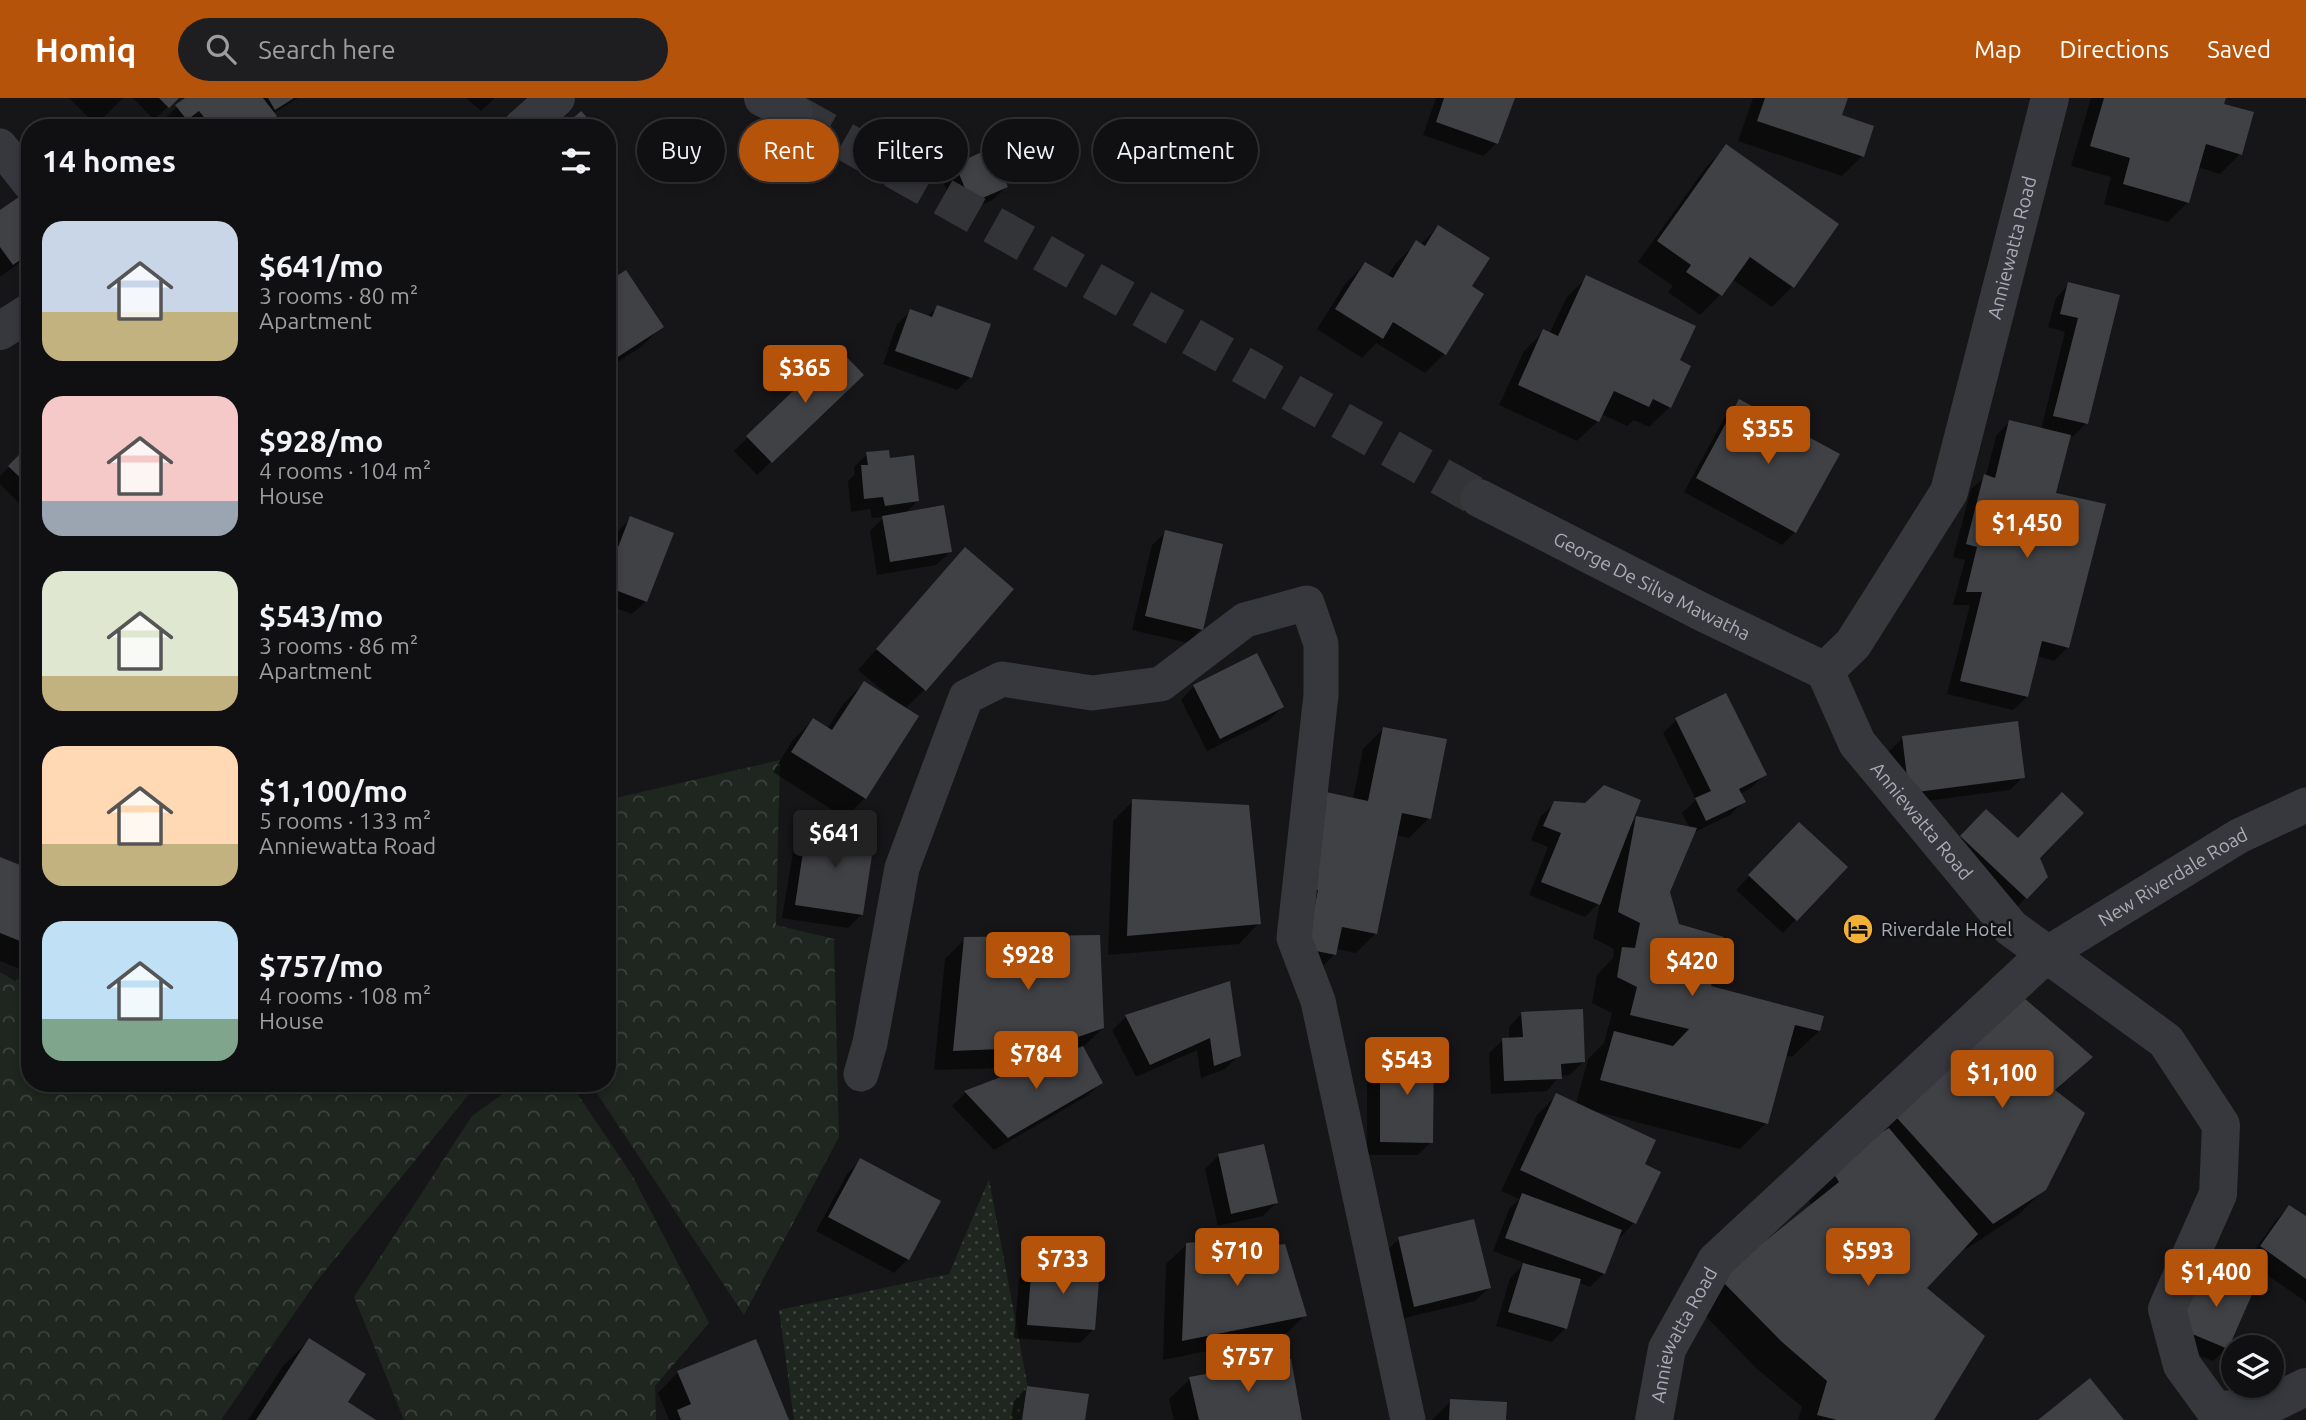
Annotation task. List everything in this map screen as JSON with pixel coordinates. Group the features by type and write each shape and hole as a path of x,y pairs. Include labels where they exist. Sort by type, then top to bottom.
{"street":[{"path":"533,119 556,98"},
{"name":"Anniewatta Road","path":"1654,1420 1667,1349 1716,1261 2045,955 2011,928 1857,743 1825,671 1853,644 1949,492 2050,98"},
{"path":"0,146 21,173"},
{"path":"0,331 21,318"},
{"name":"George De Silva Mawatha","path":"1479,498 1704,613 1825,671"},
{"path":"861,1074 870,1043 902,868 966,697 1002,679 1093,693 1161,684 1245,620 1307,603 1321,644 1321,695 1294,938 1318,1001 1408,1420"},
{"name":"New Riverdale Road","path":"2045,955 2239,836 2306,805"},
{"path":"2045,955 2071,970 2166,1041 2221,1125 2218,1195 2167,1309 2182,1365 2211,1415 2254,1415 2306,1387"}],"green space":[{"path":"780,760 776,925 834,939 839,1137 744,1315 596,1092 616,1092 616,798"},
{"path":"0,972 15,981 21,977 21,1092 472,1092 316,1282 221,1420 0,1420"},
{"path":"505,1092 576,1092 632,1175 709,1323 655,1386 656,1420 404,1420 354,1297 472,1116"},
{"path":"989,1179 1034,1420 794,1420 779,1310 949,1274"}],"building":[{"path":"159,98 179,98 169,108"},
{"path":"185,98 263,98 277,116 273,119 206,119 199,111 186,119 175,105"},
{"path":"268,98 294,98 275,110"},
{"path":"1444,98 1515,98 1498,144 1436,122"},
{"path":"1765,98 1848,98 1842,115 1874,126 1864,157 1757,121"},
{"path":"2104,98 2226,98 2224,104 2254,112 2242,155 2206,144 2189,203 2123,184 2130,158 2090,146"},
{"path":"581,111 589,119 572,119"},
{"path":"1726,144 1839,224 1794,288 1750,257 1722,296 1686,272 1691,265 1657,241"},
{"path":"982,152 982,182 1006,182 1008,187 971,203 962,182 968,182 968,158"},
{"path":"21,195 21,259 13,265 0,247 0,210"},
{"path":"1438,225 1490,258 1472,286 1484,294 1446,355 1393,322 1383,339 1335,309 1365,262 1393,278 1416,240 1425,246"},
{"path":"626,270 664,327 616,358 616,276"},
{"path":"1586,275 1696,326 1680,360 1691,366 1671,408 1653,399 1649,407 1614,391 1599,422 1518,385 1543,329 1558,336"},
{"path":"2068,282 2120,295 2088,424 2053,416 2078,318 2060,314"},
{"path":"937,305 991,324 972,378 895,351 910,309 932,317"},
{"path":"838,348 864,375 772,463 746,436"},
{"path":"1739,399 1840,454 1796,533 1696,478"},
{"path":"2009,420 2071,435 2056,493 2106,504 2069,648 2042,641 2028,697 1960,681 1982,592 1966,592 1977,547 1966,544 1984,474 1995,478"},
{"path":"889,450 890,458 914,455 919,501 885,506 883,497 864,499 861,465 868,465 866,452"},
{"path":"21,453 21,478 8,466"},
{"path":"944,505 952,552 890,562 882,516"},
{"path":"630,516 674,533 647,602 616,590 616,553"},
{"path":"1165,530 1223,544 1203,630 1145,616"},
{"path":"965,547 1014,589 926,691 876,649"},
{"path":"1257,653 1284,707 1220,739 1193,685"},
{"path":"864,681 919,716 866,799 791,752 813,718 832,730"},
{"path":"1726,693 1767,775 1739,789 1746,802 1706,821 1695,798 1711,791 1675,718"},
{"path":"2018,721 2025,778 1909,793 1902,736"},
{"path":"1383,727 1447,739 1431,819 1402,813 1377,934 1342,927 1336,955 1306,949 1318,890 1306,887 1326,792 1368,801"},
{"path":"1604,785 1641,800 1600,905 1541,882 1561,833 1543,826 1554,801 1585,803"},
{"path":"2062,792 2084,813 2040,858 2048,877 2027,899 1960,836 1986,809 2018,838"},
{"path":"1132,799 1249,805 1261,924 1127,936"},
{"path":"1636,816 1697,828 1670,892 1679,924 1724,937 1711,986 1824,1016 1820,1031 1795,1025 1768,1124 1600,1080 1614,1031 1673,1046 1689,1029 1630,1015 1637,987 1617,977 1622,947 1635,948 1640,923 1618,912"},
{"path":"1799,822 1848,867 1797,921 1748,875"},
{"path":"807,825 875,835 863,915 795,905"},
{"path":"0,857 21,865 21,941 0,933"},
{"path":"1100,935 1104,1028 1049,1047 953,1051 964,937"},
{"path":"1230,981 1241,1056 1214,1066 1210,1038 1150,1065 1125,1015"},
{"path":"2017,992 2093,1057 2055,1090 2085,1113 2046,1190 1993,1224 1897,1118"},
{"path":"1583,1009 1585,1062 1561,1064 1562,1079 1504,1081 1502,1038 1523,1037 1521,1012"},
{"path":"1083,1046 1103,1083 1008,1138 964,1091"},
{"path":"1380,1052 1434,1052 1433,1143 1380,1142"},
{"path":"1556,1093 1656,1140 1645,1164 1661,1172 1636,1224 1520,1170"},
{"path":"1889,1128 1978,1234 1927,1288 1985,1336 1934,1420 1837,1420 1817,1415 1827,1381 1782,1342 1719,1278 1839,1182 1828,1164"},
{"path":"1264,1144 1278,1203 1231,1214 1218,1154"},
{"path":"860,1158 941,1201 909,1260 828,1217"},
{"path":"1522,1193 1622,1230 1605,1274 1505,1238"},
{"path":"2289,1205 2306,1216 2306,1279 2260,1246"},
{"path":"1474,1219 1491,1288 1414,1307 1398,1237"},
{"path":"1230,1239 1229,1250 1285,1244 1307,1316 1182,1341 1186,1243"},
{"path":"1032,1263 1100,1268 1095,1330 1027,1325"},
{"path":"1523,1263 1581,1279 1567,1329 1508,1312"},
{"path":"2203,1269 2254,1290 2234,1335 2221,1335 2221,1346 2178,1328"},
{"path":"309,1338 366,1374 348,1402 376,1420 256,1420"},
{"path":"756,1339 789,1420 681,1420 677,1410 691,1404 677,1371"},
{"path":"1291,1359 1302,1420 1199,1420 1189,1377"},
{"path":"2090,1378 2124,1420 2038,1420"},
{"path":"1027,1386 1089,1394 1085,1420 1022,1420"},
{"path":"1450,1399 1507,1402 1506,1420 1449,1420"}],"tunnel":[{"path":"794,113 1479,498"}],"place":[{"name":"Riverdale Hotel","path":"1858,929"}]}
